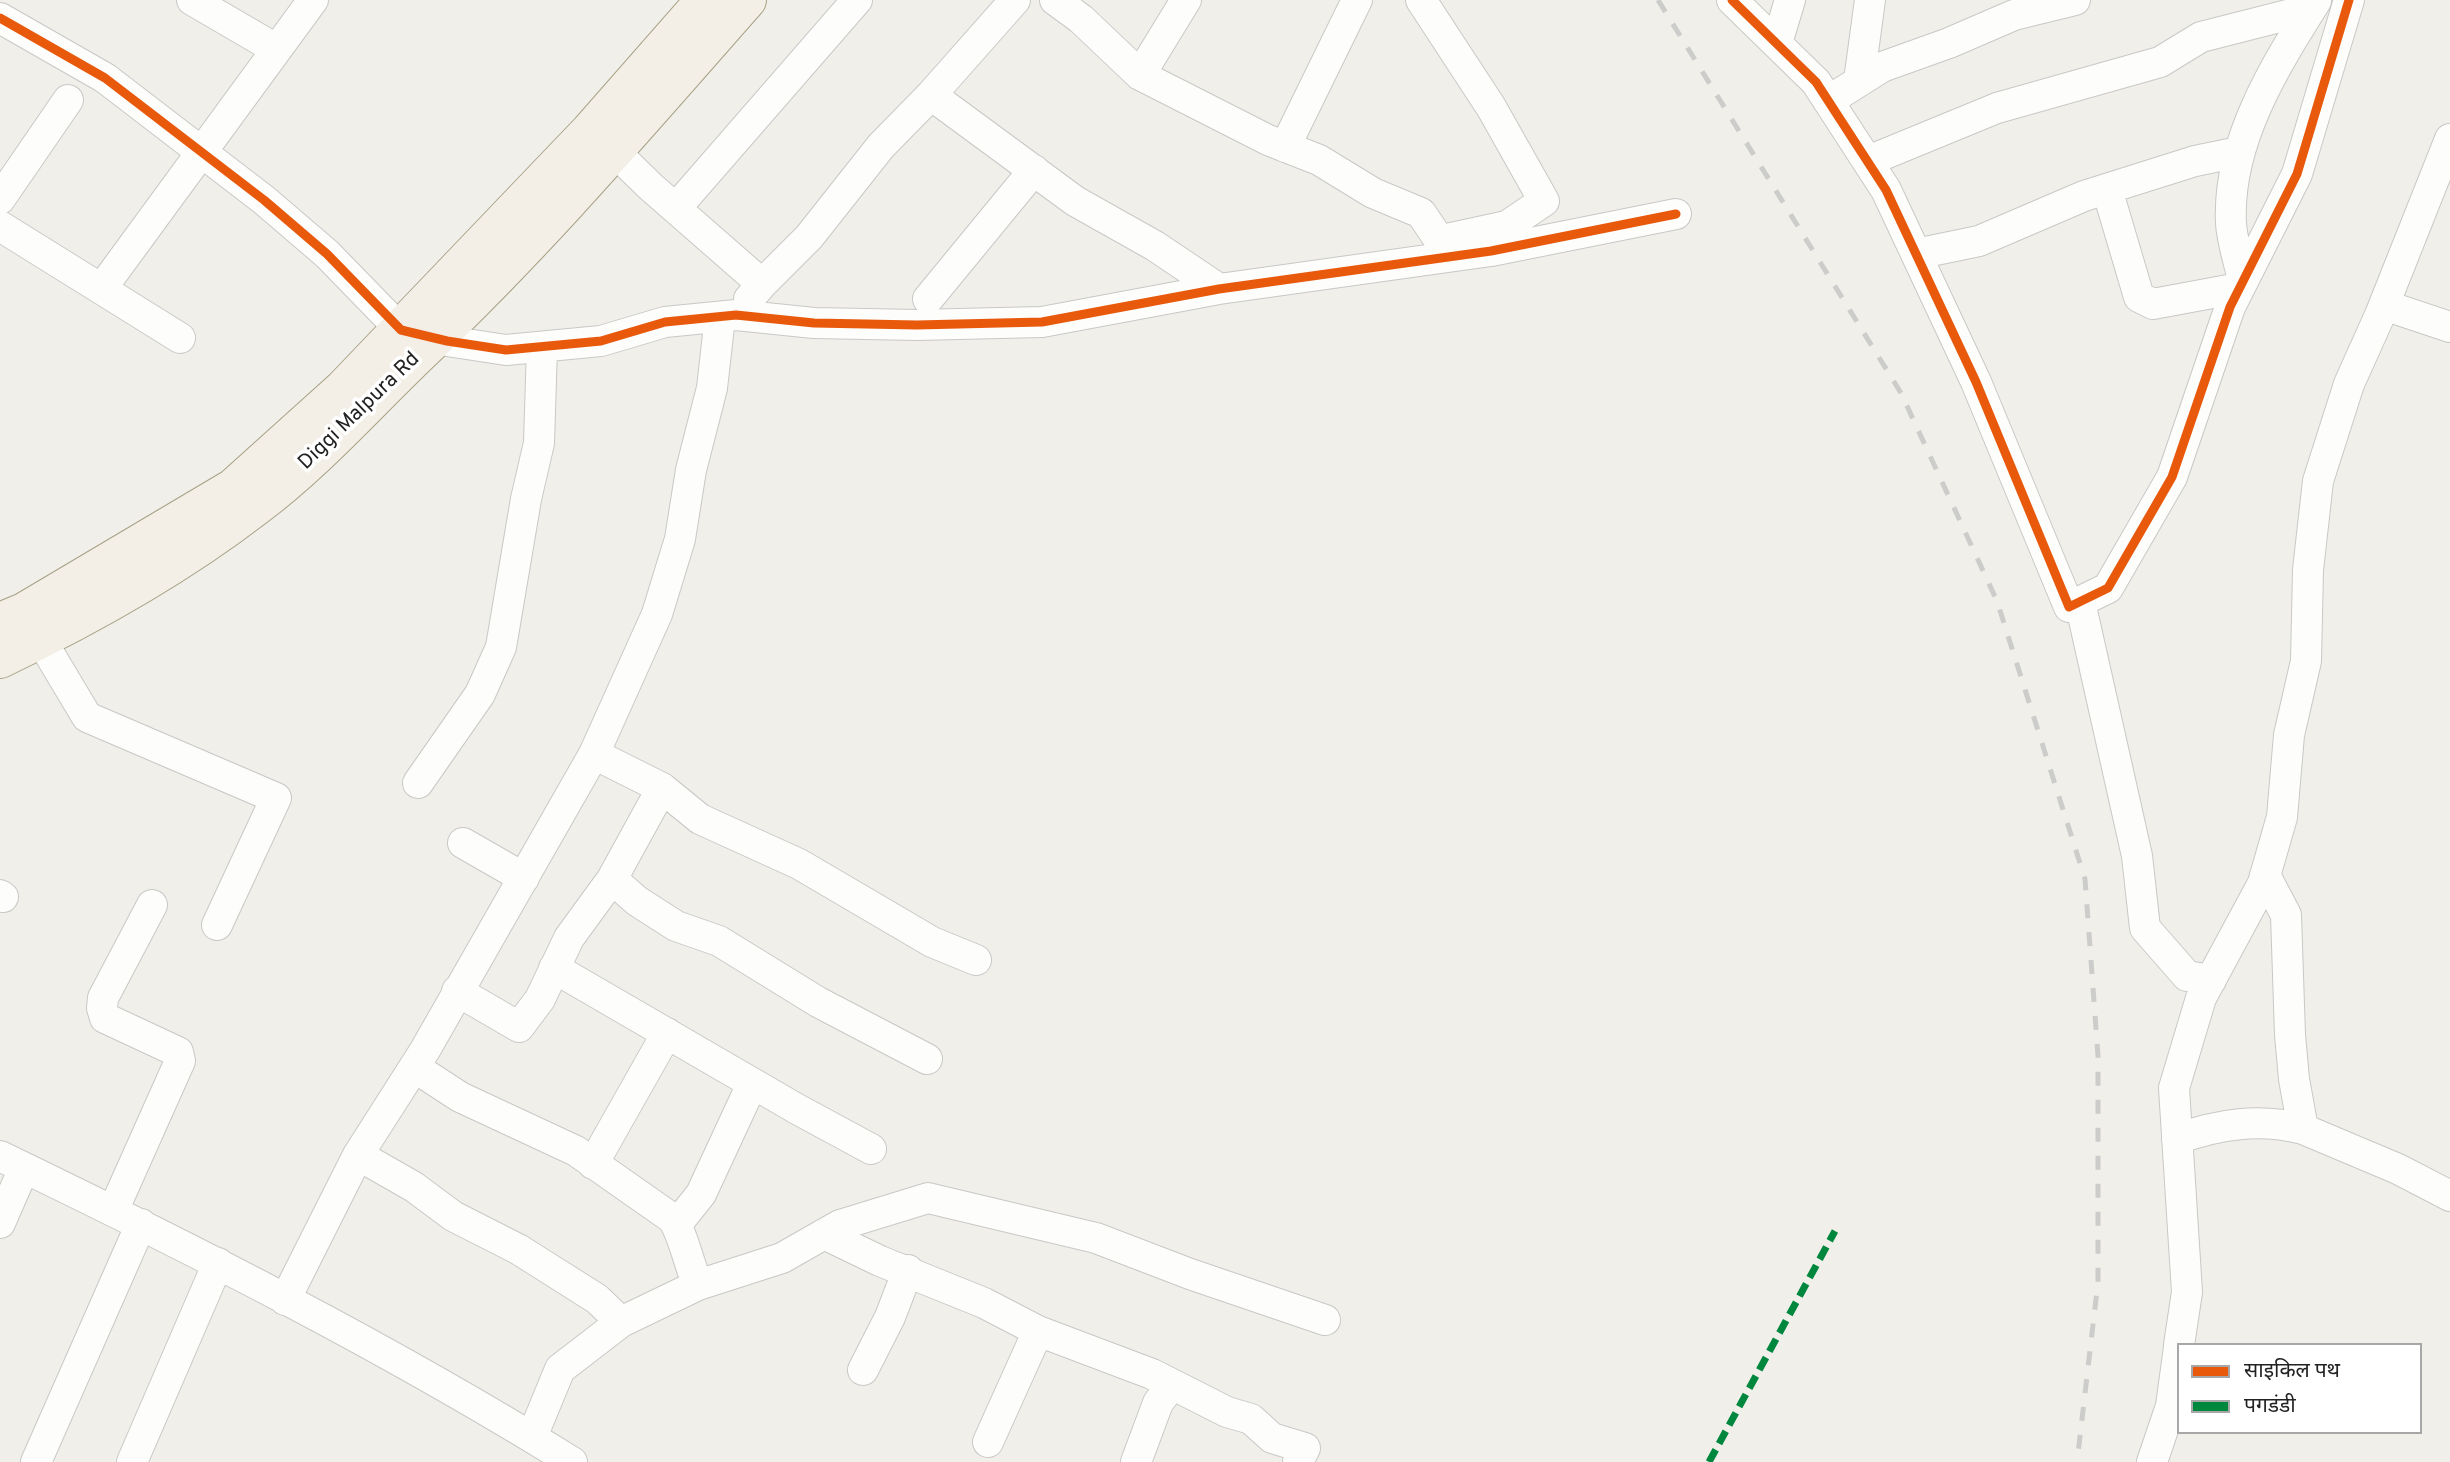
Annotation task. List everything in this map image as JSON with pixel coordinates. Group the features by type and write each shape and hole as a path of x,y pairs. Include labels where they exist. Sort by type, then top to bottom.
{"main road":[{"name":"Diggi Malpura Rd","path":"0,659 41,640 164,569 253,509 321,454 590,131 705,0"},
{"name":"Diggi Malpura Rd","path":"0,622 24,612 233,488 344,388 419,334 471,307 747,0"}],"street":[{"path":"192,0 276,49"},
{"path":"102,288 313,0"},
{"path":"676,208 857,0"},
{"path":"285,1300 358,1155 414,1067 594,754 657,614 680,538 691,470 728,316 809,237 881,146 932,95 1015,0"},
{"path":"1055,0 1081,19 1140,75 1319,160 1373,193 1420,213 1445,248"},
{"path":"1140,75 1186,0"},
{"path":"1285,146 1357,0"},
{"path":"0,18 105,78 264,200 419,334 506,350 601,341 665,322 728,316 828,323 1042,322 1445,248 1507,226 1545,201 1491,107 1421,0"},
{"path":"1732,0 1816,82 1886,190 1976,382 2068,607 2108,588 2172,477 2189,421 2241,284 2297,174 2349,0"},
{"path":"1777,43 1790,0"},
{"path":"1859,81 1870,0"},
{"path":"1828,101 1882,67 1949,43 2017,7 2075,0"},
{"path":"2241,284 2231,223 2239,152 2271,73 2314,4"},
{"path":"1868,161 1997,108 2160,62 2201,37 2314,4"},
{"path":"932,95 1075,201 1155,246 1219,289"},
{"path":"0,199 68,100"},
{"path":"2179,1343 2187,1292 2174,1088 2201,998 2265,875 2282,817 2289,735 2306,661 2308,570 2318,481 2349,384 2384,305 2450,139"},
{"path":"614,151 762,284"},
{"path":"1916,254 1979,241 2107,189 2195,161 2239,152"},
{"path":"928,299 1034,170"},
{"path":"2107,189 2139,297 2144,302 2153,304 2241,284"},
{"path":"1445,248 1491,251 1675,214"},
{"path":"0,226 180,338"},
{"path":"2384,305 2450,327"},
{"path":"418,783 480,694 501,646 526,499 539,443 542,347"},
{"path":"2080,602 2137,856 2145,928 2188,976 2211,980"},
{"path":"41,640 87,717 276,798 217,925"},
{"path":"594,754 662,788 700,819 799,864 932,942 976,960"},
{"path":"457,991 519,1027 540,999 569,938 612,879 662,788"},
{"path":"463,843 524,878"},
{"path":"2265,875 2286,915 2291,1046 2303,1129"},
{"path":"612,879 637,901 676,926 719,941 818,1002 928,1059"},
{"path":"113,1211 180,1061 178,1052 105,1018 102,1009 103,998 152,905"},
{"path":"554,968 752,1084 871,1149"},
{"path":"593,1164 667,1033"},
{"path":"414,1067 460,1097 576,1151 673,1219 698,1285"},
{"path":"677,1224 701,1194 752,1084"},
{"path":"2177,1139 2237,1123 2273,1121 2303,1129 2398,1169 2450,1196"},
{"path":"358,1155 414,1187 453,1216 518,1249 597,1298 621,1322"},
{"path":"0,1223 12,1162 218,1263 479,1405 552,1453 560,1369 621,1322 698,1285 782,1258 840,1225 928,1198 1096,1238 1190,1274 1325,1320"},
{"path":"37,1462 141,1224"},
{"path":"824,1234 1038,1331 1172,1384 1227,1412 1251,1419 1272,1438 1305,1448 1298,1462"},
{"path":"132,1462 218,1263"},
{"path":"863,1370 890,1317 908,1270"},
{"path":"988,1442 1038,1331"},
{"path":"2152,1462 2171,1406 2177,1361"},
{"path":"1136,1462 1158,1403 1172,1384"}],"railway":[{"path":"1658,0 1901,393 1997,601 2085,879 2098,1056 2098,1282 2077,1462"}],"marked path":[{"path":"1709,1462 1835,1231"}],"cycle path":[{"path":"1732,0 1816,82 1886,190 1976,382 2069,607 2108,588 2172,477 2230,307 2297,174 2349,0"},
{"path":"0,18 105,78 264,200 327,254 401,330 447,341 506,350 601,341 665,322 736,315 814,323 917,325 1042,322 1219,289 1491,251 1676,214"}]}
